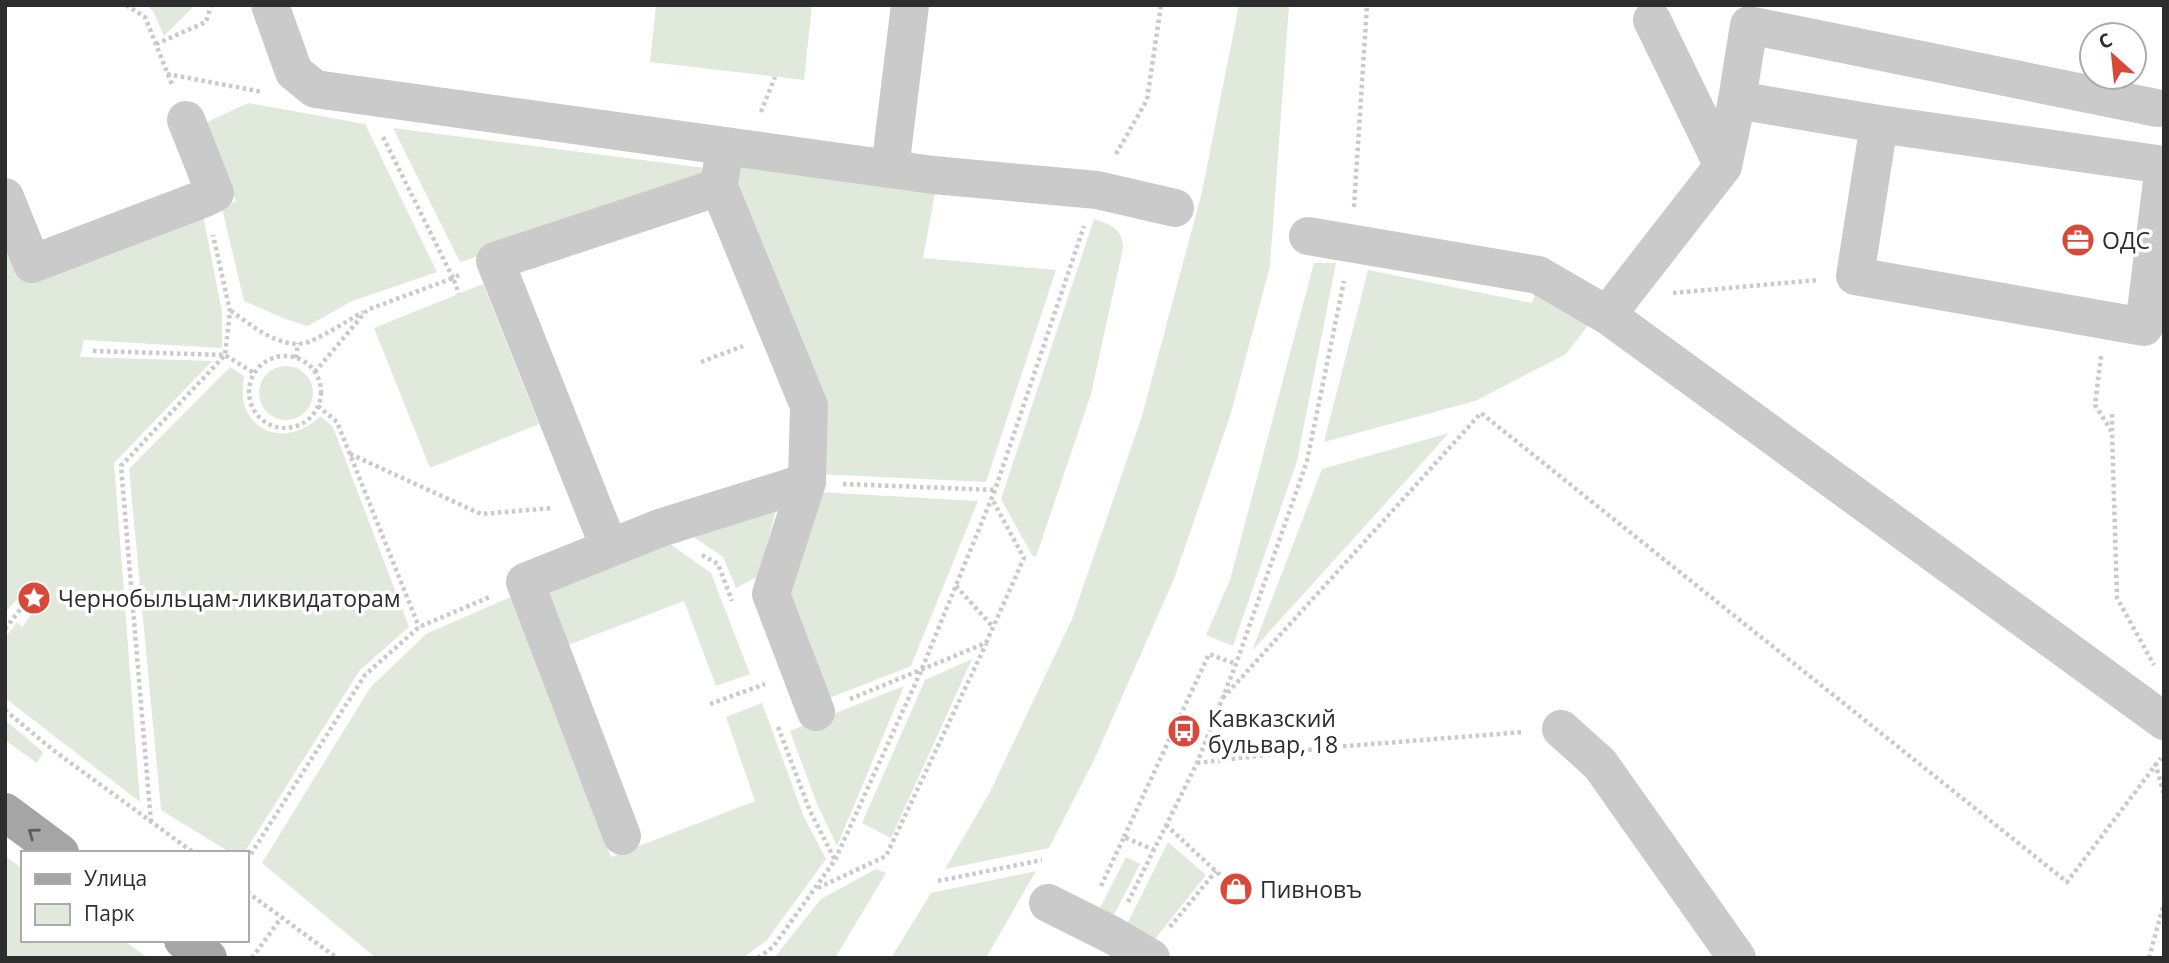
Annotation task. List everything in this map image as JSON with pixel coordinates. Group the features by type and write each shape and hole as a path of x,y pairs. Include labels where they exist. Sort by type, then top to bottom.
{"main road":[{"path":"5,813 57,851"},
{"path":"186,942 208,958"}],"lane":[{"path":"270,5 294,72 315,89 933,175 1097,190 1175,208"},
{"path":"890,169 910,5"},
{"path":"1613,306 1723,166 1752,15 2157,108"},
{"path":"1652,20 1723,166"},
{"path":"1737,100 1879,124 2164,165 2144,327 1855,276 1879,124"},
{"path":"5,197 32,264 205,198 215,193 186,120"},
{"path":"725,145 719,187 809,406 807,482 771,594 816,712"},
{"path":"608,547 495,261 719,187"},
{"path":"1308,236 1538,275 1613,306 2164,722"},
{"path":"622,836 525,582 660,528 807,482"},
{"path":"1561,729 1600,764 1737,958"},
{"path":"1048,903 1149,957"}],"path":[{"path":"127,5 145,17 186,120"},
{"path":"156,44 206,22 211,5"},
{"path":"758,958 773,947 835,860 921,671 995,490 1097,190 1147,100 1161,5"},
{"path":"1112,935 1197,763 1236,664 1307,461 1352,242 1367,5"},
{"path":"382,135 459,294"},
{"path":"152,822 121,466 225,355 230,311 205,198"},
{"path":"230,311 258,330 284,342 305,343 367,310 495,261"},
{"path":"1613,306 1855,276"},
{"path":"315,372 367,310"},
{"path":"2106,321 2095,405 2112,432"},
{"path":"701,362 778,333"},
{"path":"296,358 298,343"},
{"path":"93,351 225,355 254,373"},
{"path":"284,355 296,358 315,372 321,395 311,417 301,424 278,427 258,416 249,395 250,383 254,373 272,358 284,355"},
{"path":"318,406 337,422 419,627"},
{"path":"1223,698 1481,413 2067,882 2164,754"},
{"path":"2112,414 2117,598 2157,671"},
{"path":"350,454 481,514 593,505"},
{"path":"807,482 995,490"},
{"path":"816,889 886,856 994,627 1024,558 992,498"},
{"path":"660,528 718,564 736,612"},
{"path":"248,858 365,675 419,627 525,582"},
{"path":"956,586 994,627"},
{"path":"5,629 26,602"},
{"path":"816,712 986,643"},
{"path":"1100,887 1209,654 1236,664"},
{"path":"710,704 799,669"},
{"path":"758,673 767,697"},
{"path":"5,710 53,750 191,851"},
{"path":"777,723 810,811 835,860"},
{"path":"1197,763 1334,747 1561,729"},
{"path":"1149,957 1218,873 1166,825"},
{"path":"1124,837 1154,850"},
{"path":"938,880 1042,860"},
{"path":"248,893 337,958"},
{"path":"2149,958 2164,903"},
{"path":"251,958 281,918"}],"green space":[{"path":"146,5 195,5 164,36 153,11"},
{"path":"656,5 812,5 804,80 650,62"},
{"path":"1239,5 1289,5 1270,266 1231,413 1174,579 1095,758 1049,848 945,869 990,792 1072,619 1142,416 1202,192"},
{"path":"248,103 365,124 437,272 352,301 308,326 244,301 222,208 236,201 203,124"},
{"path":"393,128 705,168 701,186 460,262"},
{"path":"742,159 937,183 923,258 1056,270 986,482 819,474 738,196"},
{"path":"201,204 222,312 222,348 84,340 80,357 212,361 114,463 140,802 5,698 5,638 17,622 22,627 38,605 22,594 5,612 5,222 27,273"},
{"path":"1094,219 1118,232 1123,248 1091,394 1036,557 1032,555 1001,499"},
{"path":"1314,263 1336,263 1297,461 1233,646 1206,635 1230,580"},
{"path":"1368,270 1532,303 1537,285 1593,319 1566,354 1475,401 1324,442"},
{"path":"483,284 539,424 430,468 374,328"},
{"path":"286,366 305,374 313,393 305,412 286,420 267,412 259,393 267,374"},
{"path":"230,367 244,376 244,405 260,427 280,433 291,432 311,424 320,416 333,427 409,627 360,670 245,851 228,851 161,810 129,469"},
{"path":"1449,433 1252,651 1322,469"},
{"path":"818,492 978,501 911,666 827,699 789,588"},
{"path":"778,502 759,576 736,588 723,557 685,531"},
{"path":"660,537 711,573 750,674 716,686 684,601 563,647 539,585"},
{"path":"513,596 611,857 755,801 726,717 762,703 804,817 826,859 767,940 743,958 376,958 262,863 370,688 426,634"},
{"path":"972,659 891,838 862,823 925,680"},
{"path":"904,686 837,846 817,804 790,731"},
{"path":"5,720 43,752 37,763 5,740"},
{"path":"1168,842 1206,875 1151,944 1126,926"},
{"path":"5,856 21,868 21,942 126,942 148,958 5,958"},
{"path":"1126,857 1140,864 1114,915 1100,908"},
{"path":"876,869 886,873 835,958 774,958 821,899"},
{"path":"1036,871 986,958 891,958 931,893"}],"place":[{"name":"ОДС","path":"2078,240"},
{"name":"Чернобыльцам-ликвидаторам","path":"34,598"},
{"name":"Кавказский бульвар, 18","path":"1184,731"},
{"name":"Пивновъ","path":"1236,889"}]}
